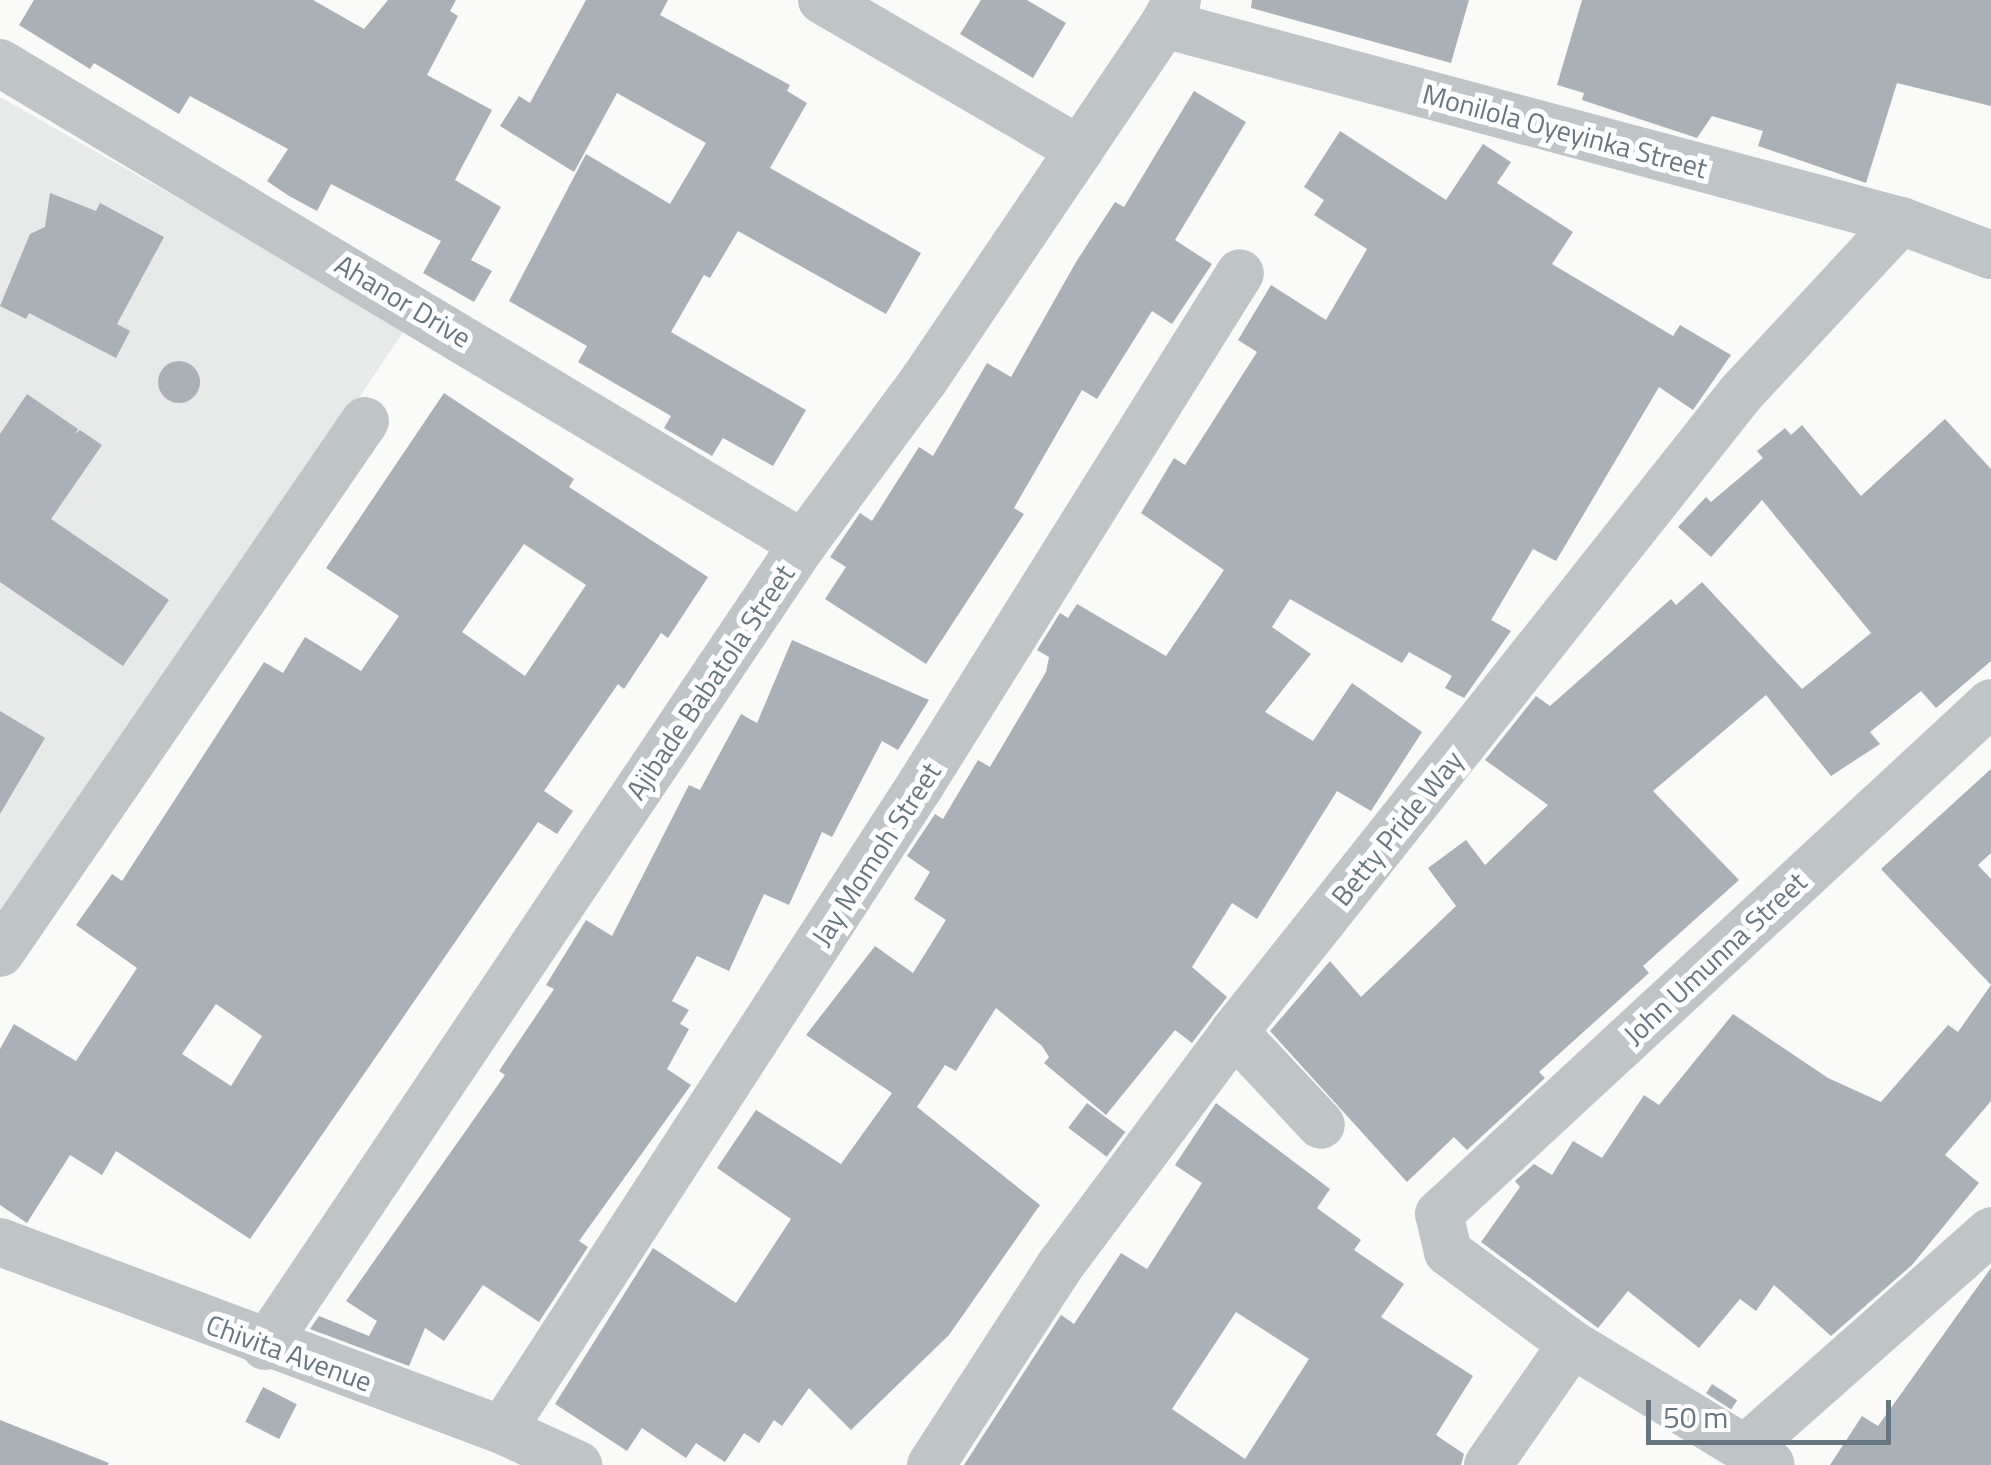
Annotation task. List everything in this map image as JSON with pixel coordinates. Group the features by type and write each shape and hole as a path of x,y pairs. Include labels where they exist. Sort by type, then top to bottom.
{"street":[{"path":"822,0 1080,150"},
{"name":"Ajibade Babatola Street","path":"264,1346 802,544 1080,150 1170,12"},
{"name":"Monilola Oyeyinka Street","path":"1170,12 1901,221 1991,255"},
{"name":"Ahanor Drive","path":"0,63 802,544"},
{"name":"Betty Pride Way","path":"931,1465 1059,1267 1234,1032 1742,393 1901,221"},
{"name":"Jay Momoh Street","path":"502,1430 922,784 1240,272"},
{"path":"0,953 365,421"},
{"name":"John Umunna Street","path":"1572,1344 1448,1252 1439,1214 1991,703"},
{"path":"1234,1032 1320,1125"},
{"path":"1488,1465 1572,1344 1759,1457 1991,1230"},
{"name":"Chivita Avenue","path":"0,1242 264,1346 502,1430 578,1465"}],"shaded area":[{"path":"0,97 406,328 0,930"}],"building":[{"path":"34,0 313,0 364,29 388,0 456,0 450,11 458,16 427,75 492,110 455,180 501,207 471,260 492,271 474,302 423,273 441,241 331,184 317,211 289,196 267,181 288,149 190,96 179,114 94,63 90,69 19,25"},
{"path":"586,0 668,0 660,15 790,85 787,91 807,103 770,168 921,253 886,314 738,231 710,278 704,275 671,332 806,410 773,466 723,438 712,456 664,428 671,416 578,362 587,346 509,301 586,154 670,204 706,143 617,93 574,172 500,126 519,96 530,103"},
{"path":"981,0 1027,0 1066,23 1033,78 960,34"},
{"path":"1252,0 1469,0 1451,63 1251,8"},
{"path":"1582,0 1991,0 1991,106 1897,83 1866,183 1758,146 1763,131 1712,116 1697,138 1582,100 1584,93 1557,85"},
{"path":"1194,91 1246,122 1175,240 1212,264 1172,324 1152,311 1097,399 1082,390 1014,508 1024,514 926,664 825,599 846,567 830,557 860,513 872,521 919,447 933,456 987,363 1011,377 1076,262 1115,202 1124,207"},
{"path":"1340,131 1446,200 1483,144 1511,162 1497,183 1573,232 1552,264 1673,336 1680,325 1731,355 1693,410 1659,387 1556,561 1533,549 1491,620 1511,631 1464,698 1445,688 1452,676 1409,652 1402,663 1290,599 1272,627 1311,654 1265,712 1313,741 1352,683 1422,732 1371,811 1337,791 1257,919 1232,903 1192,967 1227,997 1192,1043 1175,1030 1106,1115 1044,1063 1049,1057 1042,1046 996,1008 956,1071 945,1065 917,1107 1040,1205 949,1335 851,1430 809,1388 782,1426 774,1420 759,1443 744,1433 725,1462 696,1443 686,1458 642,1428 627,1451 555,1404 653,1248 736,1303 791,1219 717,1168 756,1110 841,1164 892,1093 806,1035 875,946 913,973 946,920 914,899 930,872 907,856 935,814 943,819 978,760 990,767 1046,672 1049,657 1037,650 1060,613 1068,618 1077,604 1166,656 1224,570 1141,513 1174,458 1185,465 1257,352 1238,340 1271,285 1326,320 1367,249 1314,215 1324,200 1304,187"},
{"path":"50,193 96,211 100,203 164,237 117,324 130,331 116,358 29,313 26,319 0,306 30,234 45,227"},
{"path":"179,361 194,367 200,382 194,397 179,403 164,397 158,382 164,367"},
{"path":"444,393 574,479 569,487 708,577 668,638 661,633 624,689 618,684 544,791 573,811 557,834 538,822 250,1239 116,1151 102,1175 70,1155 27,1223 0,1205 0,1049 14,1024 76,1061 137,968 76,925 112,874 122,881 264,662 283,673 305,637 361,671 399,616 326,568","holes":["524,544 586,585 525,676 462,632","216,1004 262,1036 231,1086 182,1054"]},
{"path":"27,394 78,429 75,434 80,430 102,445 51,519 169,600 123,666 0,582 0,434"},
{"path":"1945,419 1991,469 1991,661 1936,708 1921,691 1870,732 1880,744 1831,776 1766,695 1653,791 1739,880 1643,966 1649,973 1539,1072 1545,1078 1467,1150 1454,1137 1407,1182 1270,1031 1330,961 1361,997 1456,906 1428,868 1466,840 1485,865 1548,805 1485,760 1536,696 1550,706 1671,599 1676,605 1702,582 1802,689 1871,633 1762,500 1711,557 1678,527 1706,497 1711,502 1763,458 1757,451 1785,428 1791,435 1802,425 1861,496"},
{"path":"792,640 929,700 898,750 882,741 832,837 822,832 789,905 764,894 729,971 697,956 672,1001 689,1010 680,1024 689,1029 667,1069 691,1085 579,1241 588,1247 539,1322 483,1285 444,1341 425,1328 409,1366 310,1329 319,1316 369,1336 377,1321 346,1301 505,1075 499,1071 554,989 546,985 586,920 612,936 689,785 700,790 741,714 757,723"},
{"path":"0,711 45,738 0,814"},
{"path":"1991,769 1991,853 1978,865 1991,879 1991,985 1881,869"},
{"path":"1991,985 1991,1101 1945,1155 1979,1183 1912,1265 1831,1336 1774,1285 1756,1311 1740,1299 1699,1348 1628,1291 1598,1328 1481,1242 1520,1187 1515,1181 1534,1164 1552,1175 1573,1141 1602,1158 1644,1095 1659,1105 1733,1014 1828,1078 1881,1102 1948,1025 1958,1032"},
{"path":"1087,1103 1125,1132 1107,1157 1068,1128"},
{"path":"1216,1103 1330,1189 1317,1208 1361,1240 1354,1250 1404,1284 1381,1317 1473,1376 1436,1435 1464,1454 1461,1465 964,1465 1061,1315 1074,1324 1121,1253 1147,1269 1202,1183 1175,1165","holes":["1236,1312 1309,1359 1245,1459 1172,1409"]},
{"path":"1991,1268 1991,1465 1830,1465 1862,1416 1878,1426"},
{"path":"1712,1384 1737,1400 1731,1410 1706,1393"},
{"path":"263,1387 297,1404 279,1439 245,1422"},
{"path":"0,1420 109,1463 0,1465"}]}
